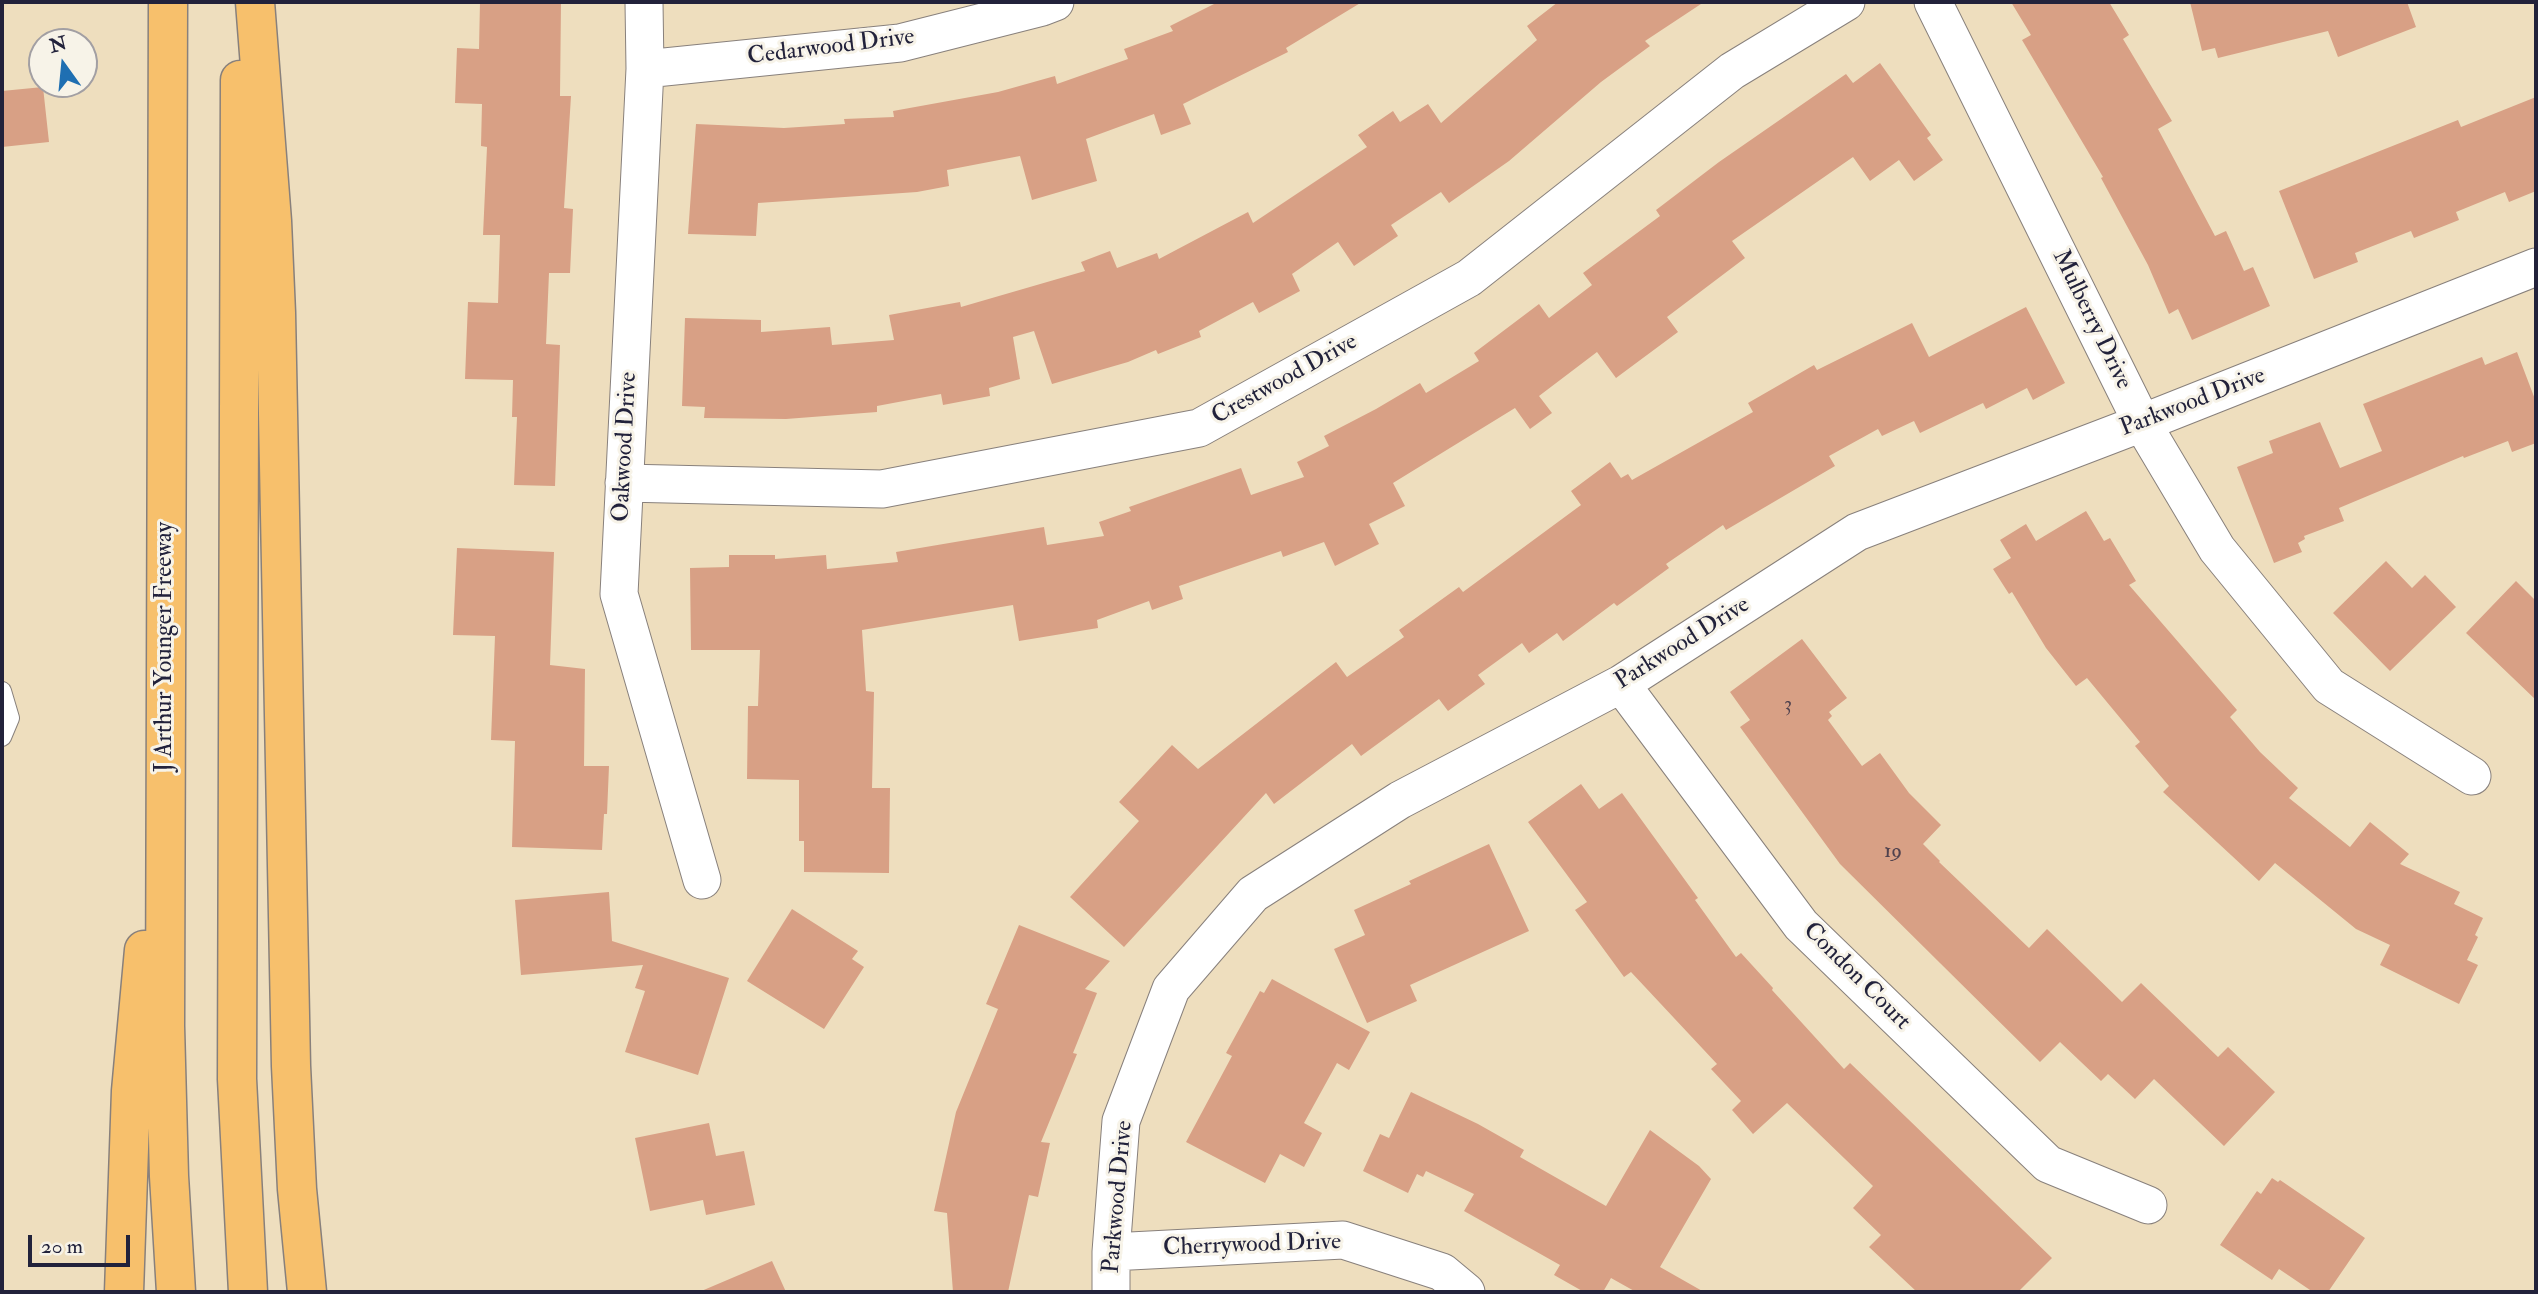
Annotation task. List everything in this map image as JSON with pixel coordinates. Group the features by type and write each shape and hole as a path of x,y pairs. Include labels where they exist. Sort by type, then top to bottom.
{"highway":[{"name":"J Arthur Younger Freeway","path":"168,2 166,1089 176,1292"},
{"path":"240,2 237,1055 240,1165 248,1292"},
{"path":"255,2 273,234 291,1066 297,1189 307,1292"},
{"path":"124,1292 129,1128 136,1023 144,947 166,806"}],"street":[{"name":"Oakwood Drive","path":"644,2 645,69 619,594 702,880"},
{"name":"Cedarwood Drive","path":"645,69 900,44 1055,2"},
{"name":"Crestwood Drive","path":"624,484 882,489 1199,428 1469,278 1732,71 1846,2"},
{"name":"Mulberry Drive","path":"1933,2 2142,423 2217,549 2329,686 2472,776"},
{"name":"Parkwood Drive","path":"1111,1292 1111,1252 1121,1121 1171,989 1253,894 1400,800 1621,684 1857,532 2536,267"},
{"name":"Condon Court","path":"1621,684 1801,925 2048,1164 2148,1205"},
{"name":"Cherrywood Drive","path":"1111,1252 1343,1240 1442,1272 1466,1292"}],"lane":[{"path":"2,691 10,718 2,737"}],"building":[{"path":"480,2 561,2 560,96 571,96 564,208 573,209 570,273 549,273 546,344 560,345 555,486 514,485 517,417 512,417 513,380 465,379 468,302 498,303 500,235 483,235 487,147 481,146 482,104 455,103 457,48 479,49"},
{"path":"1218,2 1362,2 1286,48 1288,52 1183,104 1191,124 1161,135 1154,114 1086,139 1097,181 1032,200 1020,156 947,170 949,186 917,192 758,203 756,236 688,234 696,124 784,128 845,124 844,119 894,117 893,111 998,92 1055,76 1057,84 1128,59 1124,49 1173,31 1170,26"},
{"path":"1558,2 1704,2 1645,41 1650,46 1601,82 1509,161 1449,203 1441,192 1391,225 1398,236 1354,266 1338,242 1292,274 1300,291 1259,313 1253,302 1199,331 1201,337 1158,354 1156,350 1128,362 1052,384 1034,331 1013,337 1020,379 989,388 990,396 943,405 941,394 877,406 877,412 786,419 704,418 705,407 682,406 685,318 761,320 761,332 830,327 832,345 894,340 889,315 960,302 961,307 1085,271 1081,262 1110,251 1117,268 1157,253 1159,259 1248,212 1253,223 1367,147 1358,135 1393,111 1400,122 1428,104 1441,123 1537,40 1527,26"},
{"path":"2011,2 2109,2 2129,35 2123,39 2172,121 2158,129 2215,236 2226,231 2244,271 2253,267 2270,306 2192,340 2178,309 2169,314 2148,265 2101,178 2103,177 2022,40 2031,35"},
{"path":"2190,2 2407,2 2416,27 2338,57 2328,31 2218,58 2215,48 2202,51"},
{"path":"1880,63 1931,135 1927,138 1943,160 1914,181 1899,160 1870,181 1853,157 1732,241 1745,258 1667,317 1678,332 1616,378 1597,352 1539,396 1552,413 1530,429 1515,408 1393,483 1405,506 1369,524 1379,544 1335,566 1324,542 1283,557 1281,551 1179,586 1183,599 1152,610 1149,601 1097,620 1098,628 1019,641 1013,605 862,630 866,691 874,692 872,788 890,788 889,873 804,872 804,841 799,841 799,780 747,779 748,706 758,706 760,650 691,650 690,568 729,567 729,555 775,555 775,559 826,555 827,569 898,562 896,552 1044,527 1047,545 1104,536 1099,522 1131,511 1129,507 1241,468 1251,495 1304,477 1297,462 1329,446 1324,436 1420,383 1426,393 1479,361 1474,353 1539,304 1549,318 1592,285 1583,273 1660,216 1656,210 1719,162 1846,74 1853,83"},
{"path":"28,88 28,98 44,98 49,142 2,147 2,91"},
{"path":"2536,97 2536,191 2509,202 2505,192 2456,212 2459,220 2414,238 2411,231 2355,253 2358,262 2314,279 2279,191 2458,120 2461,127"},
{"path":"2026,307 2065,383 2033,400 2027,388 1986,409 1983,403 1920,433 1914,421 1882,436 1878,429 1829,456 1835,466 1726,530 1723,525 1666,564 1669,568 1617,606 1614,603 1563,641 1557,633 1529,653 1522,643 1478,675 1485,684 1448,711 1439,699 1361,756 1352,744 1274,804 1266,793 1124,947 1070,897 1139,821 1119,802 1172,745 1198,769 1336,662 1347,677 1404,637 1399,630 1459,587 1463,592 1581,505 1571,491 1610,462 1621,478 1628,474 1632,480 1753,412 1748,403 1814,365 1817,370 1912,323 1929,357"},
{"path":"2517,352 2536,402 2536,443 2512,452 2508,441 2464,458 2463,456 2339,508 2344,521 2304,536 2305,539 2298,543 2302,552 2274,563 2237,467 2273,453 2269,441 2320,422 2340,468 2382,451 2363,404 2482,357 2485,365"},
{"path":"2086,511 2104,541 2110,538 2136,581 2129,585 2237,710 2230,717 2260,752 2298,788 2289,798 2350,847 2370,822 2409,854 2400,864 2460,892 2454,904 2483,918 2467,960 2478,965 2459,1004 2380,965 2390,945 2356,929 2275,863 2259,881 2163,792 2169,786 2135,746 2140,742 2087,678 2076,686 2046,648 2012,592 2009,594 1993,569 2011,558 2000,540 2026,524 2036,541"},
{"path":"457,548 554,552 550,665 585,669 584,766 609,766 602,850 512,847 515,741 491,740 495,636 453,635"},
{"path":"2386,561 2412,588 2425,575 2456,607 2390,671 2333,613"},
{"path":"2516,581 2536,601 2536,700 2466,633"},
{"path":"1802,639 1847,698 1829,712 1832,716 1828,720 1862,766 1880,753 1909,793 1941,825 1923,844 1939,862 2029,948 2047,929 2122,1002 2141,983 2218,1057 2228,1047 2275,1092 2224,1146 2154,1079 2135,1099 2108,1074 2101,1081 2060,1042 2040,1062 1840,864 1740,727 1750,720 1730,692"},
{"path":"1581,784 1599,809 1622,793 1698,898 1695,900 1736,957 1741,953 1844,1069 1850,1063 2052,1258 2018,1292 1917,1292 1869,1247 1881,1235 1853,1208 1873,1186 1787,1103 1753,1134 1732,1110 1741,1101 1711,1069 1717,1064 1631,972 1624,977 1575,910 1587,902 1528,822"},
{"path":"1489,844 1529,931 1410,985 1417,1001 1367,1023 1334,949 1365,935 1354,910"},
{"path":"609,892 612,941 729,978 698,1075 625,1052 645,991 635,988 643,965 521,975 515,900"},
{"path":"792,909 858,951 852,959 864,967 824,1029 747,981"},
{"path":"1019,925 1110,961 1085,989 1097,993 1073,1053 1077,1054 1041,1142 1050,1143 1038,1197 1029,1195 1008,1292 953,1292 947,1213 934,1211 956,1112 998,1009 986,1004"},
{"path":"1272,979 1370,1032 1349,1070 1337,1063 1304,1123 1322,1133 1304,1167 1280,1154 1265,1183 1186,1142 1232,1056 1226,1053 1260,991 1264,993"},
{"path":"1411,1092 1478,1124 1524,1150 1520,1157 1606,1206 1650,1130 1699,1166 1711,1179 1660,1267 1704,1292 1636,1292 1611,1278 1603,1292 1584,1292 1554,1275 1560,1265 1464,1211 1474,1194 1426,1171 1423,1177 1417,1174 1408,1193 1363,1171 1380,1134 1389,1138"},
{"path":"709,1123 716,1156 744,1151 755,1205 706,1215 703,1200 650,1211 635,1138"},
{"path":"2272,1178 2278,1182 2280,1180 2365,1238 2328,1292 2313,1292 2279,1269 2272,1280 2220,1245 2257,1191 2261,1194"},
{"path":"772,1261 786,1292 699,1292"}]}
